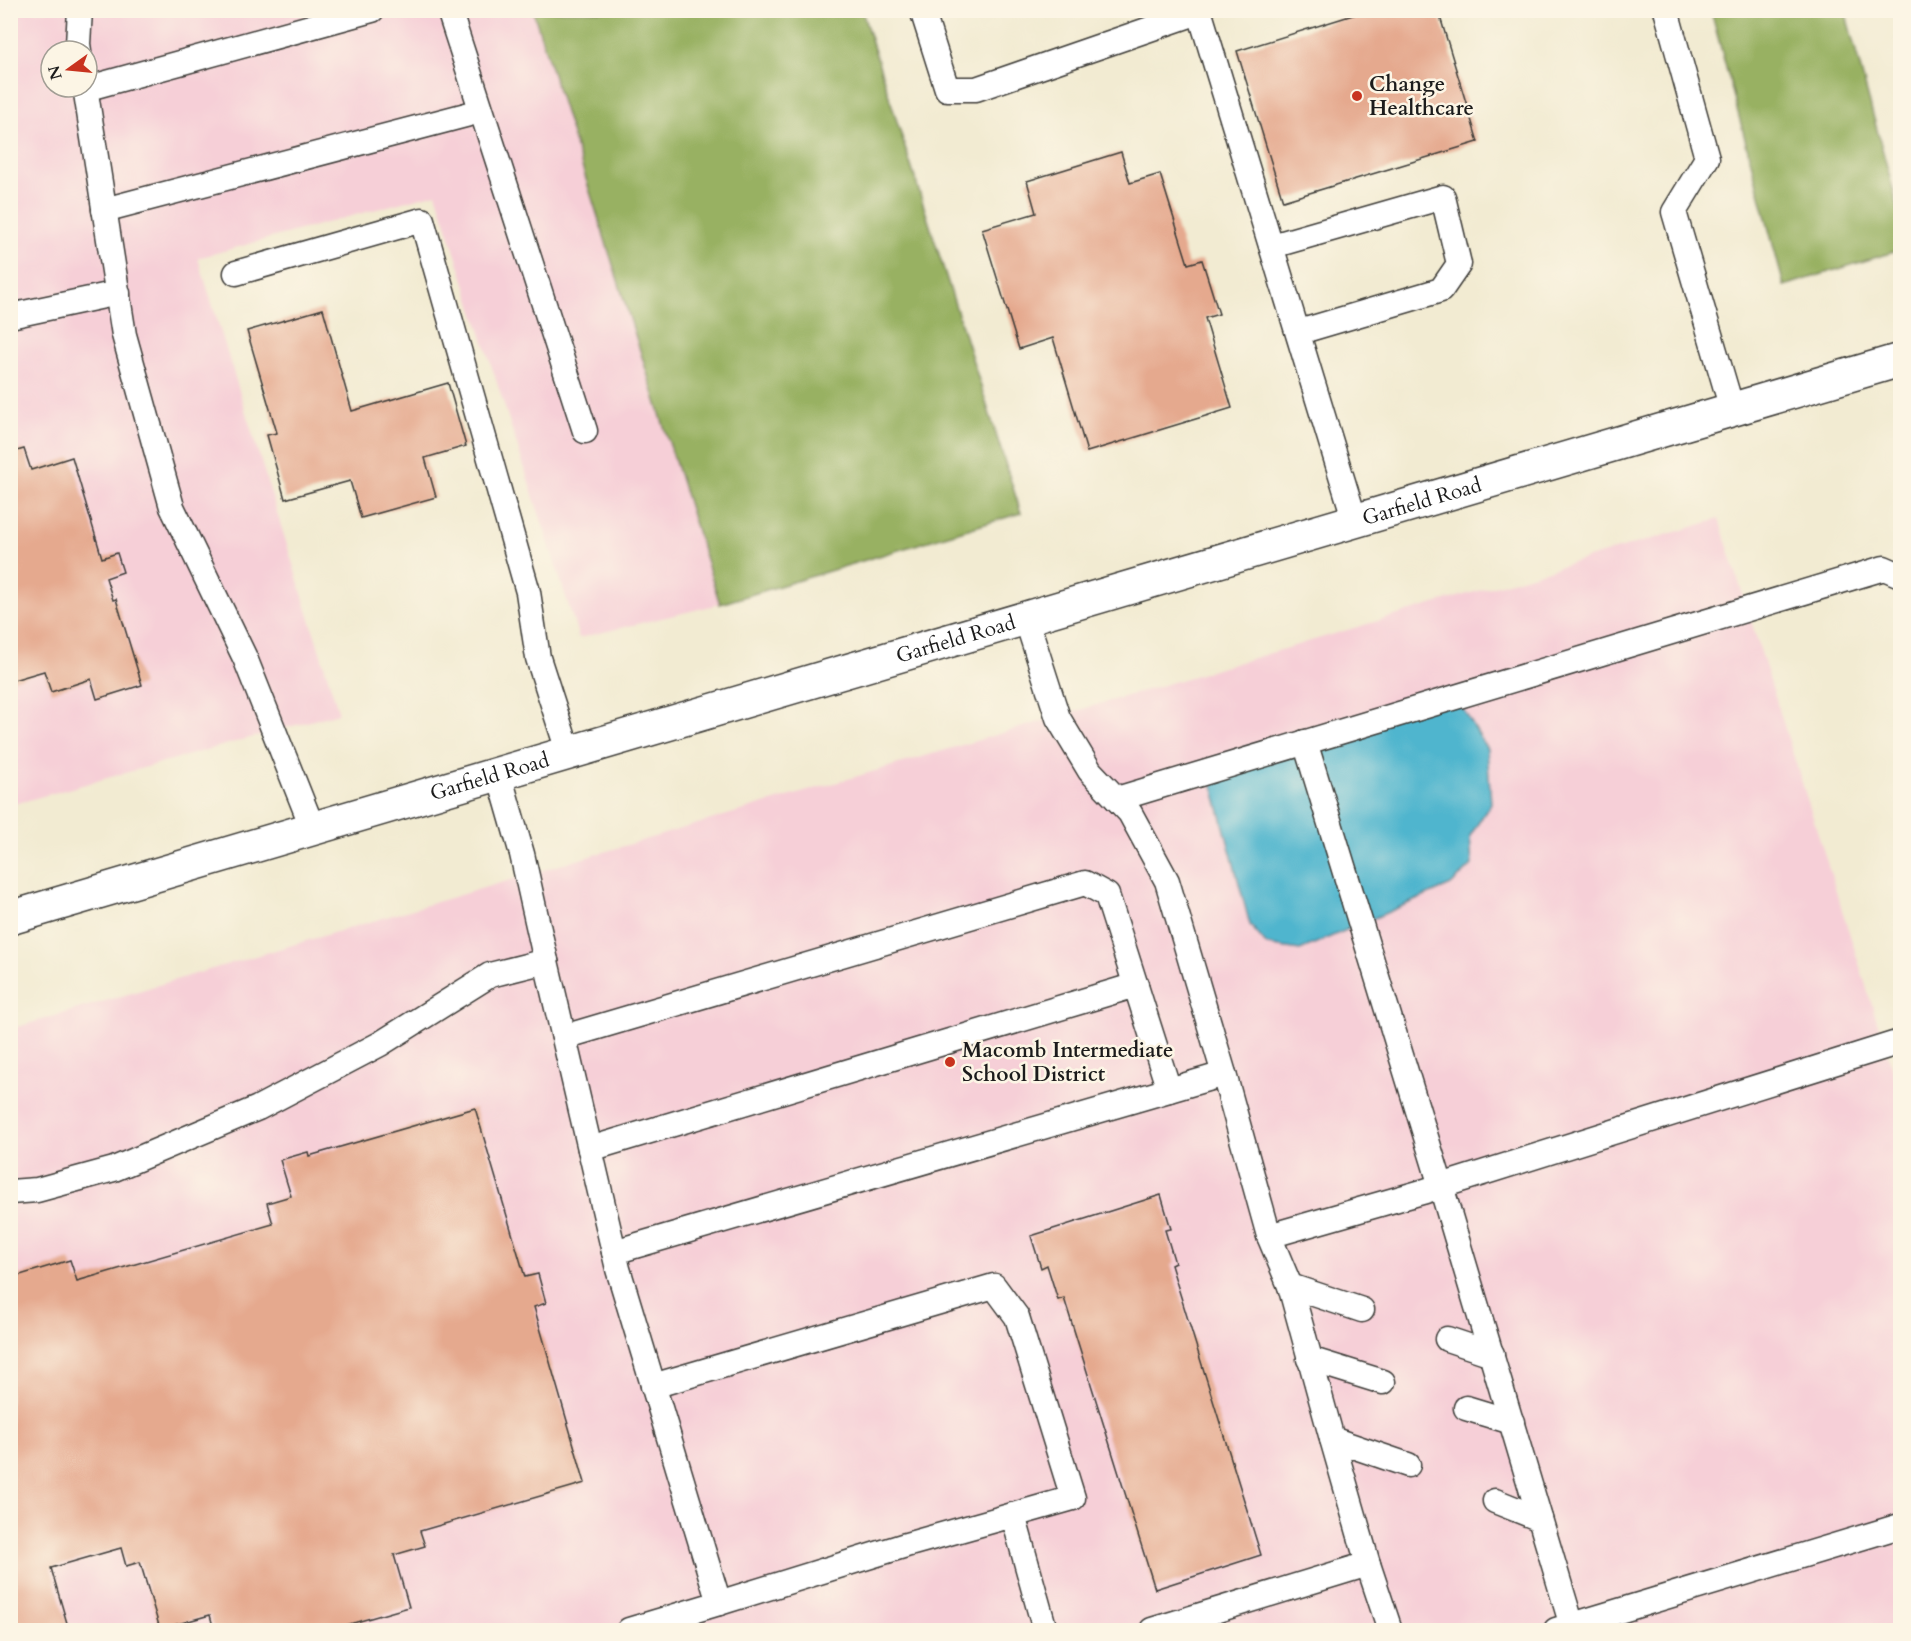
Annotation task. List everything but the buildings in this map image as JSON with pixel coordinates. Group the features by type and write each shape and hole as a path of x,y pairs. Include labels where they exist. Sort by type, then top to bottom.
{"main road":[{"name":"Garfield Road","path":"10,918 1900,360"}],"lane":[{"path":"78,39 80,10"},
{"path":"99,84 372,10"},
{"path":"449,10 585,431"},
{"path":"922,10 947,89 976,90 1199,11 1355,521"},
{"path":"1666,10 1707,158 1674,212 1732,409"},
{"path":"87,99 124,336 172,507 245,658 314,829"},
{"path":"104,210 482,111"},
{"path":"1272,246 1443,197 1459,264 1441,290 1299,332"},
{"path":"236,273 422,220 528,592 538,658 569,754"},
{"path":"10,316 118,293"},
{"path":"1117,799 1884,568 1900,575"},
{"path":"1026,618 1058,718 1090,771 1130,813 1167,881 1269,1236 1290,1286 1368,1564 1390,1630"},
{"path":"1305,742 1512,1422 1540,1519 1564,1628 1900,1526"},
{"path":"500,774 522,854 614,1252 719,1603"},
{"path":"564,1037 1085,883 1107,895 1169,1090"},
{"path":"10,1192 37,1190 114,1169 258,1108 380,1044 490,975 546,962"},
{"path":"590,1149 1136,985"},
{"path":"1269,1236 1441,1186 1900,1042"},
{"path":"614,1252 1224,1074"},
{"path":"629,1630 906,1545 1073,1498 1017,1317 994,1286 653,1386"},
{"path":"1290,1286 1362,1310"},
{"path":"1447,1339 1491,1354"},
{"path":"1309,1359 1383,1382"},
{"path":"1466,1408 1512,1422"},
{"path":"1332,1439 1408,1465"},
{"path":"1495,1501 1540,1519"},
{"path":"1013,1515 1046,1630"},
{"path":"1152,1630 1368,1564"}],"shaded area":[{"path":"11,11 533,11 720,604 579,638 436,193 198,258 339,713 11,805"},
{"name":"Macomb Intermediate School District","path":"1719,519 1900,1094 1900,1630 11,1630 11,1029"}],"green space":[{"path":"533,11 862,11 1021,513 720,604"},
{"path":"1711,11 1845,11 1900,215 1900,250 1784,286"}],"water":[{"path":"1459,702 1487,749 1491,803 1470,836 1472,865 1451,885 1300,950 1267,945 1250,925 1207,763 1249,746 1418,705"}],"place":[{"name":"Change Healthcare","path":"1357,96"},
{"name":"Macomb Intermediate School District","path":"950,1062"}]}
